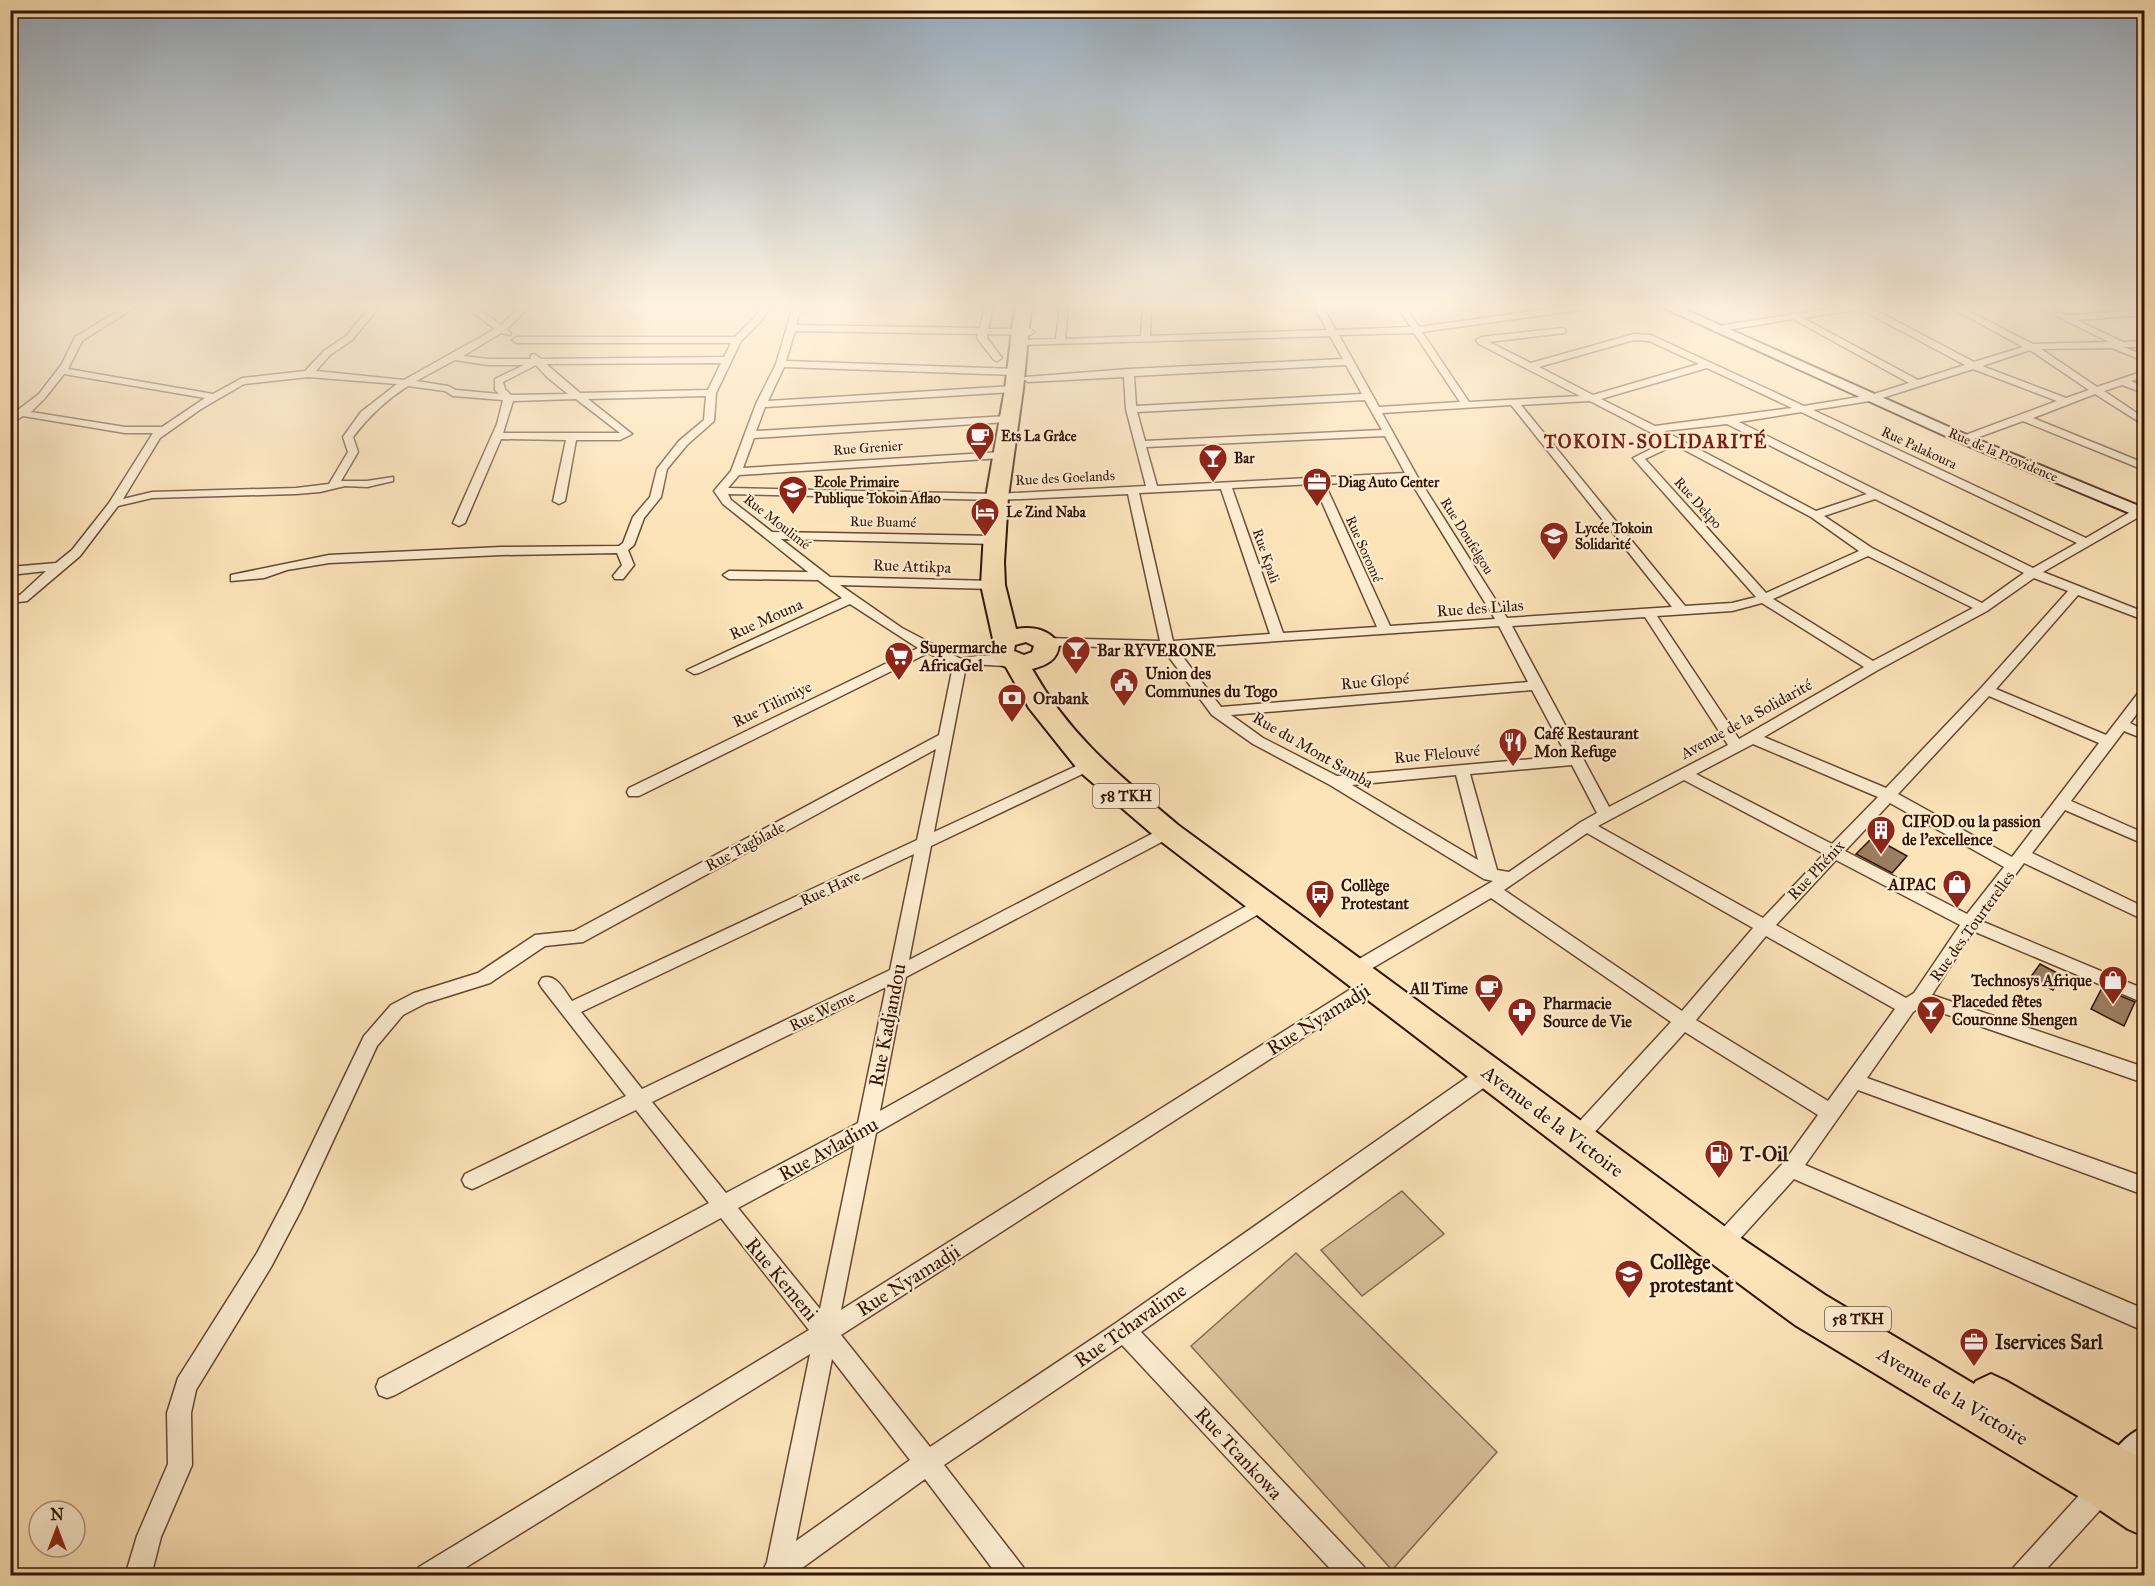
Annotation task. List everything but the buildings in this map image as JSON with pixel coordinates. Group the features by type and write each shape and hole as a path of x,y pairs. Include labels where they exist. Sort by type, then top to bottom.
{"highway":[{"name":"Avenue de la Victoire","path":"1019,380 1007,419 1002,455 1007,496 1008,571 1013,604 1038,702 1090,765 1168,832 1265,903 1586,1128 1729,1236 1804,1288 2129,1472 2145,1514"},
{"name":"Avenue de la Victoire","path":"1019,380 1023,412 1007,496 995,540 993,585 1042,687 1078,735 1101,760 1489,1073 1810,1310 2129,1472"}],"street":[{"path":"10,421 42,396 55,380"},
{"path":"115,380 214,397"},
{"path":"10,599 23,598 76,553 114,504 141,458 163,430 242,381 251,380"},
{"path":"386,380 448,389 453,393 509,398 711,393"},
{"path":"334,484 353,452 348,437 353,428 369,408 411,380"},
{"path":"500,380 498,381 500,390 509,398"},
{"path":"495,436 571,438 620,437 627,434 556,380"},
{"path":"235,578 264,574 284,567 329,559 371,559 501,551 621,549 628,545 639,517 656,497 662,469 683,443 709,421 711,393 718,380"},
{"name":"Rue Moulimé","path":"773,380 761,404 736,472 720,491 726,502 826,579 926,649 966,662"},
{"path":"761,404 1019,380"},
{"path":"1129,380 1131,409 1152,488"},
{"name":"Rue Doufelgou","path":"1357,380 1412,476 1504,623 1606,816"},
{"path":"1450,380 1467,406"},
{"path":"1559,380 1815,515 1868,551 1983,608"},
{"path":"1374,410 1592,398 1654,380"},
{"name":"Rue Palakoura","path":"1737,380 2087,543"},
{"name":"Rue de la Providence","path":"1832,380 1964,439 2143,511"},
{"path":"1910,380 1917,384"},
{"path":"1653,429 1728,421 1873,398 1930,380"},
{"path":"2010,380 2065,401"},
{"path":"2081,380 2145,423"},
{"path":"1964,439 2025,418 2094,389 2125,380"},
{"path":"2122,381 2145,390"},
{"path":"1131,409 1366,397"},
{"path":"459,523 509,398"},
{"path":"1515,404 1680,609"},
{"path":"24,409 27,414 125,430 163,430"},
{"path":"2025,418 2145,467"},
{"path":"749,435 1007,419"},
{"path":"1728,421 2033,573 2145,616"},
{"path":"1141,444 1388,433"},
{"path":"559,501 571,438"},
{"name":"Rue Dekpo","path":"1675,441 1638,458 1764,599"},
{"name":"Rue Grenier","path":"736,472 1002,455"},
{"name":"Rue des Goelands","path":"720,491 1007,496 1412,476"},
{"path":"114,504 152,495 296,491 320,489 334,484 367,484 389,479"},
{"name":"Rue Soromé","path":"1318,480 1385,630"},
{"name":"Rue Kpali","path":"1225,484 1278,638"},
{"name":"Rue du Mont Samba","path":"1133,489 1167,645 1216,712 1258,741 1335,781 1491,882 1566,943 1683,1021 1829,1112"},
{"path":"1815,515 1876,495"},
{"name":"Avenue de la Solidarité","path":"1368,975 1491,882 1512,878 1586,826 1752,738 1983,608 2033,573 2143,511"},
{"name":"Rue Buamé","path":"770,535 995,540"},
{"path":"620,576 628,565 621,549"},
{"name":"Rue des Lilas","path":"1023,649 1068,650 1083,645 1167,645 1732,607 1764,599 1868,551"},
{"path":"10,571 59,566"},
{"name":"Rue Attikpa","path":"729,575 993,585"},
{"name":"Rue Phénix","path":"1586,1128 1723,978 1763,928 1832,852 1987,690 2075,590"},
{"name":"Rue Mouna","path":"694,670 852,598"},
{"path":"1764,599 1873,668"},
{"path":"1648,612 1736,746"},
{"name":"Rue Tilimiye","path":"634,792 926,649"},
{"path":"966,662 1023,649"},
{"path":"966,662 980,652 1023,649"},
{"name":"Rue Kadjandou","path":"775,1573 826,1332 945,738 966,662"},
{"name":"Rue Glopé","path":"1216,712 1537,686"},
{"path":"1987,690 2109,742"},
{"name":"Rue des Tourterelles","path":"1729,1236 1791,1168 1829,1112 1913,1003 1970,923 2145,695"},
{"path":"2121,725 2145,735"},
{"name":"Rue Tagblade","path":"138,1575 149,1536 180,1465 179,1413 186,1386 269,1250 370,1041 397,1010 420,998 484,978 542,940 577,937 945,738"},
{"path":"1752,738 1887,795 2019,861 2145,914"},
{"name":"Rue Flelouvé","path":"1335,781 1578,760"},
{"name":"Rue Have","path":"569,1010 1090,765"},
{"path":"1461,770 1491,882"},
{"path":"1684,774 1970,923 2145,996"},
{"path":"2063,803 2145,839"},
{"path":"1586,826 1763,928 1913,1003 2145,1075"},
{"name":"Rue Weme","path":"471,1180 897,974 1168,832"},
{"name":"Rue Avladinu","path":"387,1387 867,1128 1265,903"},
{"name":"Rue Nyamadji","path":"428,1575 826,1332 1368,975"},
{"name":"Rue Kemeni","path":"548,983 723,1207 826,1332 1014,1575"},
{"name":"Rue Tchavalime","path":"775,1573 928,1462 1124,1331 1489,1073"},
{"path":"1854,1081 2145,1186"},
{"path":"1791,1168 2145,1320"},
{"name":"Rue Tcankowa","path":"1124,1331 1355,1575"},
{"path":"2023,1575 2129,1472"}],"shaded area":[{"path":"1402,1191 1444,1234 1362,1296 1321,1250"},
{"path":"1296,1253 1497,1452 1392,1570 1191,1346"}],"place":[{"name":"Ets La Grâce","path":"980,462"},
{"name":"Bar","path":"1213,484"},
{"name":"Diag Auto Center","path":"1317,508"},
{"name":"Ecole Primaire Publique Tokoin Aflao","path":"793,516"},
{"name":"Le Zind Naba","path":"985,538"},
{"name":"Lycée Tokoin Solidarité","path":"1554,562"},
{"name":"Bar RYVERONE","path":"1076,676"},
{"name":"Supermarche AfricaGel","path":"899,682"},
{"name":"Union des Communes du Togo","path":"1124,708"},
{"name":"Orabank","path":"1012,724"},
{"name":"Café Restaurant Mon Refuge","path":"1513,768"},
{"name":"CIFOD ou la passion de l'excellence","path":"1881,856"},
{"name":"AIPAC","path":"1957,910"},
{"name":"Collège Protestant","path":"1320,920"},
{"name":"Technosys Afrique","path":"2113,1006"},
{"name":"All Time","path":"1489,1014"},
{"name":"Placeded fêtes Couronne Shengen","path":"1931,1036"},
{"name":"Pharmacie Source de Vie","path":"1522,1038"},
{"name":"T-Oil","path":"1719,1180"},
{"name":"Collège protestant","path":"1629,1300"},
{"name":"Iservices Sarl","path":"1974,1368"}],"district":[{"name":"TOKOIN-SOLIDARITÉ","path":"1656,442"}]}
